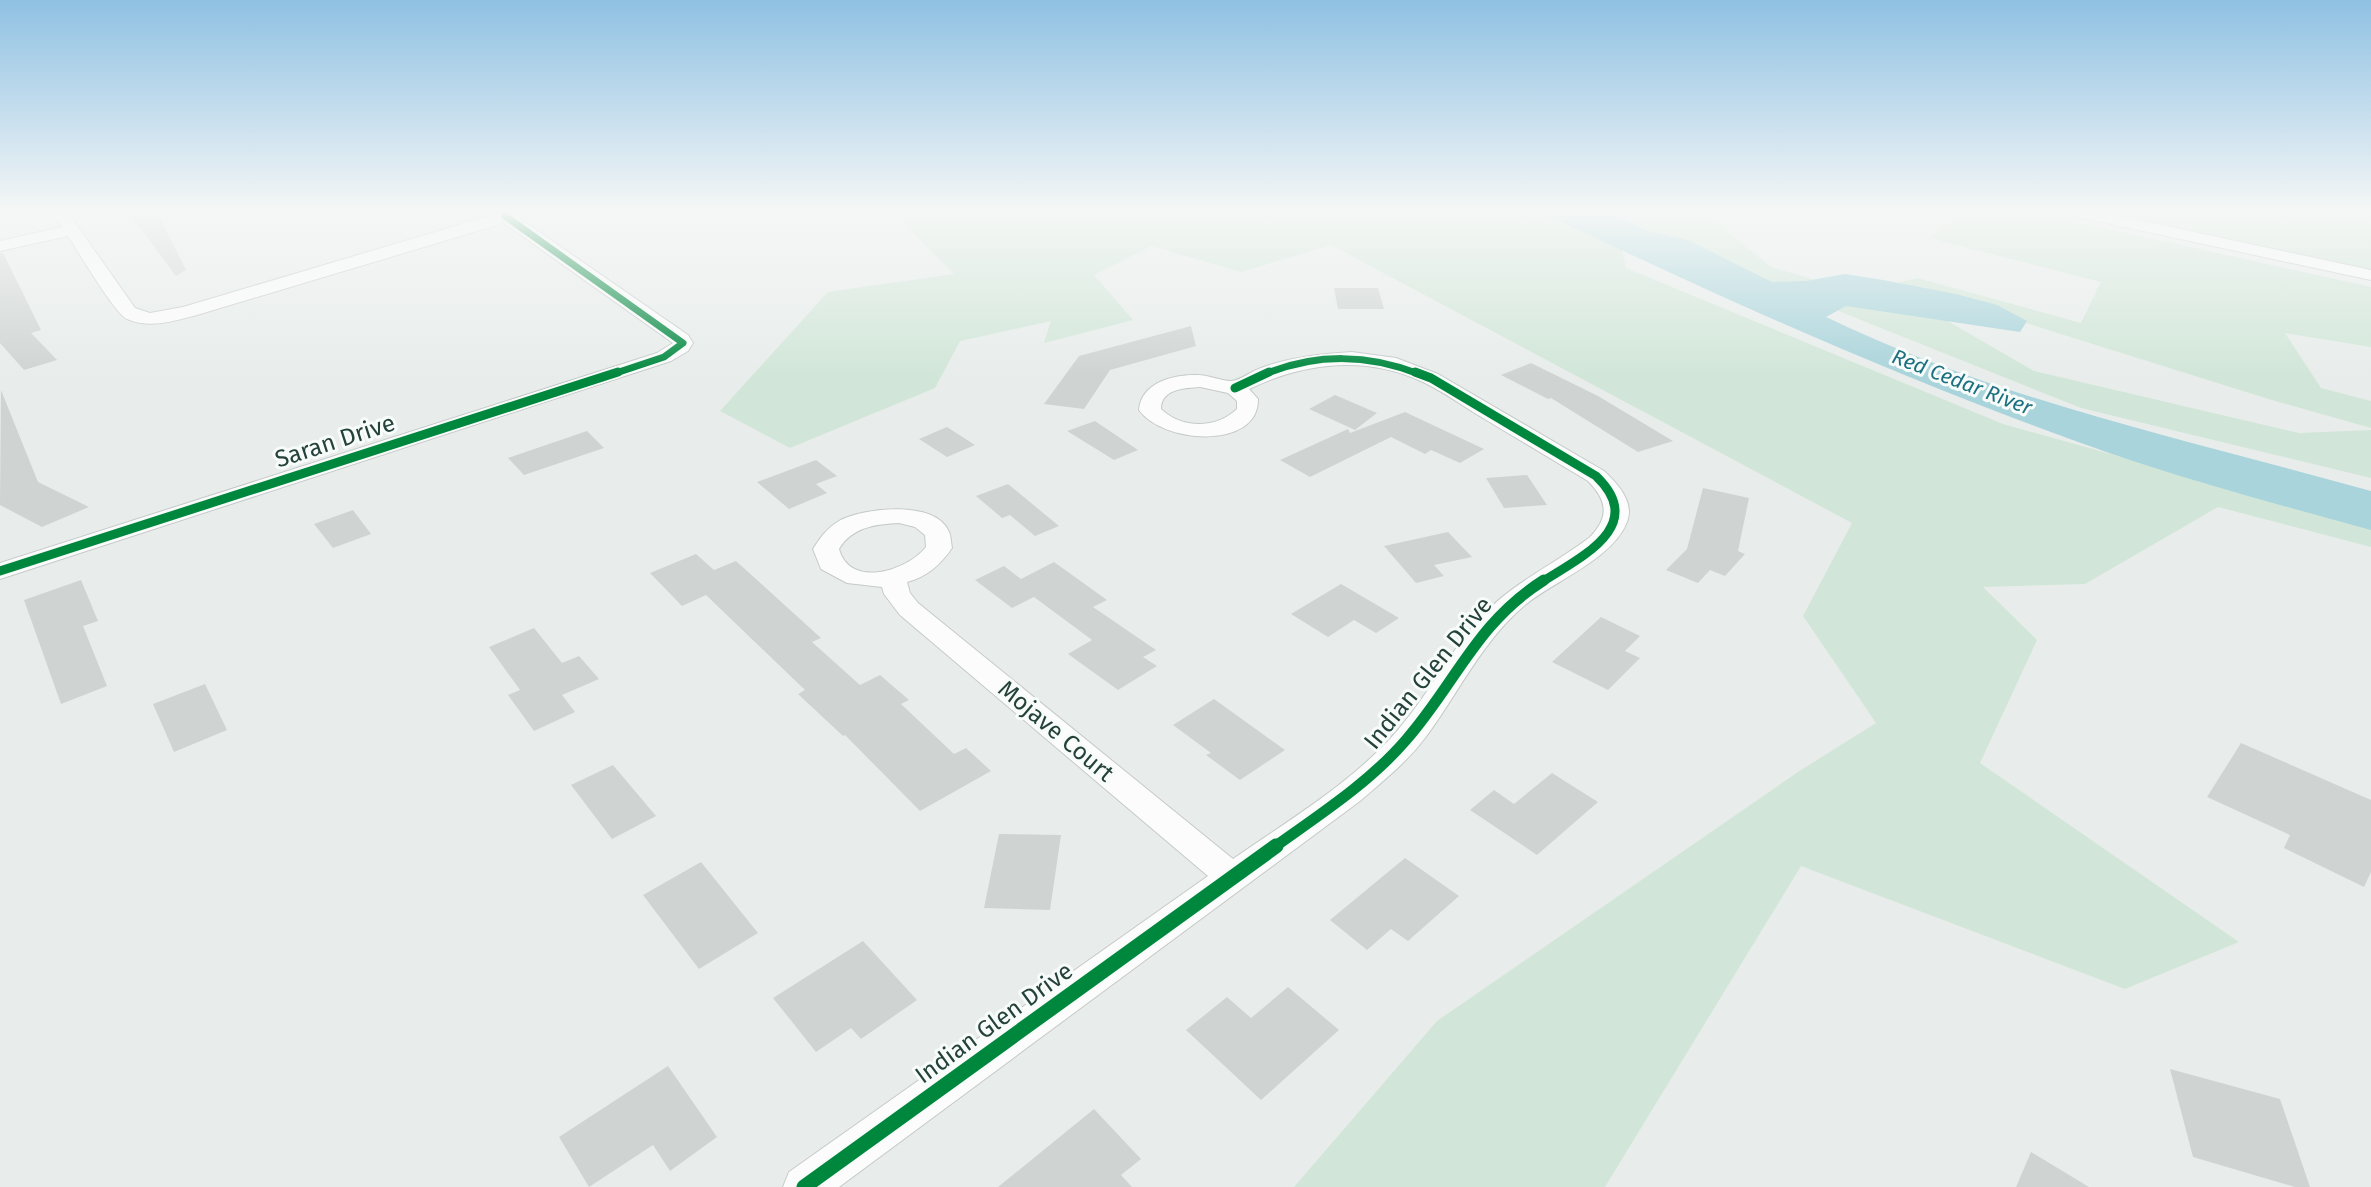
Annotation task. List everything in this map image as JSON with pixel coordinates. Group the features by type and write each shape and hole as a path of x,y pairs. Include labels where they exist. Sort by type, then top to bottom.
{"street":[{"path":"96,265 130,314 152,317 182,313 341,265"},
{"name":"Saran Drive","path":"0,571 664,357 681,348 681,339 576,265"},
{"path":"2326,265 2371,275"},
{"name":"Indian Glen Drive","path":"804,1187 1349,793 1388,760 1413,732 1481,633 1514,600 1602,540 1610,532 1618,513 1612,494 1596,476 1431,378 1401,365 1364,359 1308,361 1268,372 1235,388"},
{"name":"Mojave Court","path":"893,577 897,594 909,609 1232,877"}],"green space":[{"path":"945,265 1113,265 1094,275 1133,320 1044,343 1051,321 960,341 935,388 790,448 720,411 828,292 954,274"},
{"path":"1218,265 1263,265 1241,272"},
{"path":"1369,265 1625,265 1626,268 2003,424 2371,527 2371,547 2218,507 2085,584 1983,587 2037,640 1980,763 2239,942 2125,989 1801,866 1605,1187 1294,1187 1437,1021 1798,772 1876,723 1803,616 1852,523"},
{"path":"1724,265 1769,265 1939,316 2034,371 2299,433 2371,430 2371,478 2081,408"},
{"path":"2036,265 2273,265 2371,287 2371,347 2285,333 2321,388 2371,401 2371,428 2275,401 1898,283 1917,278 2081,323 2101,282"},
{"path":"2350,265 2371,265 2371,270"}],"water":[{"name":"Red Cedar River","path":"1655,265 1739,265 1772,282 1806,281 1845,274 1956,294 1997,305 2027,321 2020,332 1846,306 1826,317 1891,346 2026,395 2371,491 2371,530 2144,465 2038,427 1821,340"}],"building":[{"path":"0,265 9,265 41,330 31,333 57,360 24,370 0,343"},
{"path":"168,265 184,265 186,270 176,276"},
{"path":"1334,288 1378,288 1384,309 1338,309"},
{"path":"1191,326 1196,346 1110,370 1084,409 1044,404 1079,356"},
{"path":"1531,363 1598,396 1673,441 1638,452 1551,398 1548,399 1501,375"},
{"path":"1,390 38,482 89,507 42,527 0,505"},
{"path":"1335,395 1377,413 1355,430 1309,409"},
{"path":"1405,412 1484,449 1460,463 1431,450 1425,454 1391,437 1310,477 1280,460 1348,429 1350,433"},
{"path":"1095,421 1138,450 1114,460 1067,431"},
{"path":"947,427 975,445 947,457 919,439"},
{"path":"587,431 604,448 524,475 508,458"},
{"path":"816,460 837,476 816,484 827,493 789,509 757,482"},
{"path":"1527,475 1547,505 1504,508 1486,478"},
{"path":"1008,484 1059,526 1035,536 1010,515 1002,518 976,496"},
{"path":"1703,488 1749,498 1738,551 1745,554 1725,576 1710,570 1698,583 1666,570 1687,549"},
{"path":"353,510 371,534 333,548 314,524"},
{"path":"1448,532 1472,557 1434,565 1444,576 1416,583 1384,546"},
{"path":"696,554 714,570 736,561 821,638 812,642 860,685 880,675 909,700 901,704 954,754 966,748 991,771 920,811 845,735 798,694 805,690 706,595 682,606 650,573"},
{"path":"1054,562 1107,600 1093,607 1156,650 1143,657 1157,666 1118,690 1068,654 1092,640 1034,597 1012,608 975,580 1004,566 1021,579"},
{"path":"81,580 98,621 83,626 107,686 61,704 24,600"},
{"path":"1341,584 1399,618 1376,633 1354,620 1328,637 1291,614"},
{"path":"1601,617 1640,636 1625,651 1640,658 1608,690 1552,662"},
{"path":"534,628 562,663 579,656 599,679 562,695 575,712 534,731 508,695 520,690 489,647"},
{"path":"205,684 227,730 174,752 153,704"},
{"path":"1214,699 1285,750 1240,780 1206,755 1211,753 1173,725"},
{"path":"2241,743 2371,800 2371,872 2364,887 2284,848 2290,835 2207,797"},
{"path":"613,765 656,816 612,839 571,785"},
{"path":"1552,773 1598,802 1537,855 1470,810 1494,790 1514,804"},
{"path":"999,834 1061,835 1050,910 984,908"},
{"path":"1405,858 1459,896 1408,941 1391,929 1367,950 1330,920"},
{"path":"701,862 758,933 699,969 643,895"},
{"path":"863,941 917,1000 861,1039 851,1028 816,1052 773,998"},
{"path":"1288,987 1339,1030 1261,1100 1186,1030 1227,997 1251,1018"},
{"path":"668,1066 717,1137 670,1171 653,1145 589,1187 559,1137"},
{"path":"2170,1069 2280,1099 2310,1187 2295,1187 2193,1157"},
{"path":"1094,1109 1141,1159 1121,1175 1132,1187 998,1187"},
{"path":"2031,1152 2089,1187 2016,1187"}],"cycle path":[{"path":"0,571 664,357 681,347 681,339 576,265"},
{"path":"804,1187 1349,793 1407,740 1473,646 1499,614 1525,592 1586,553 1609,532 1615,522 1615,502 1610,491 1596,476 1431,378 1389,362 1352,358 1308,361 1268,372 1235,388"}]}
